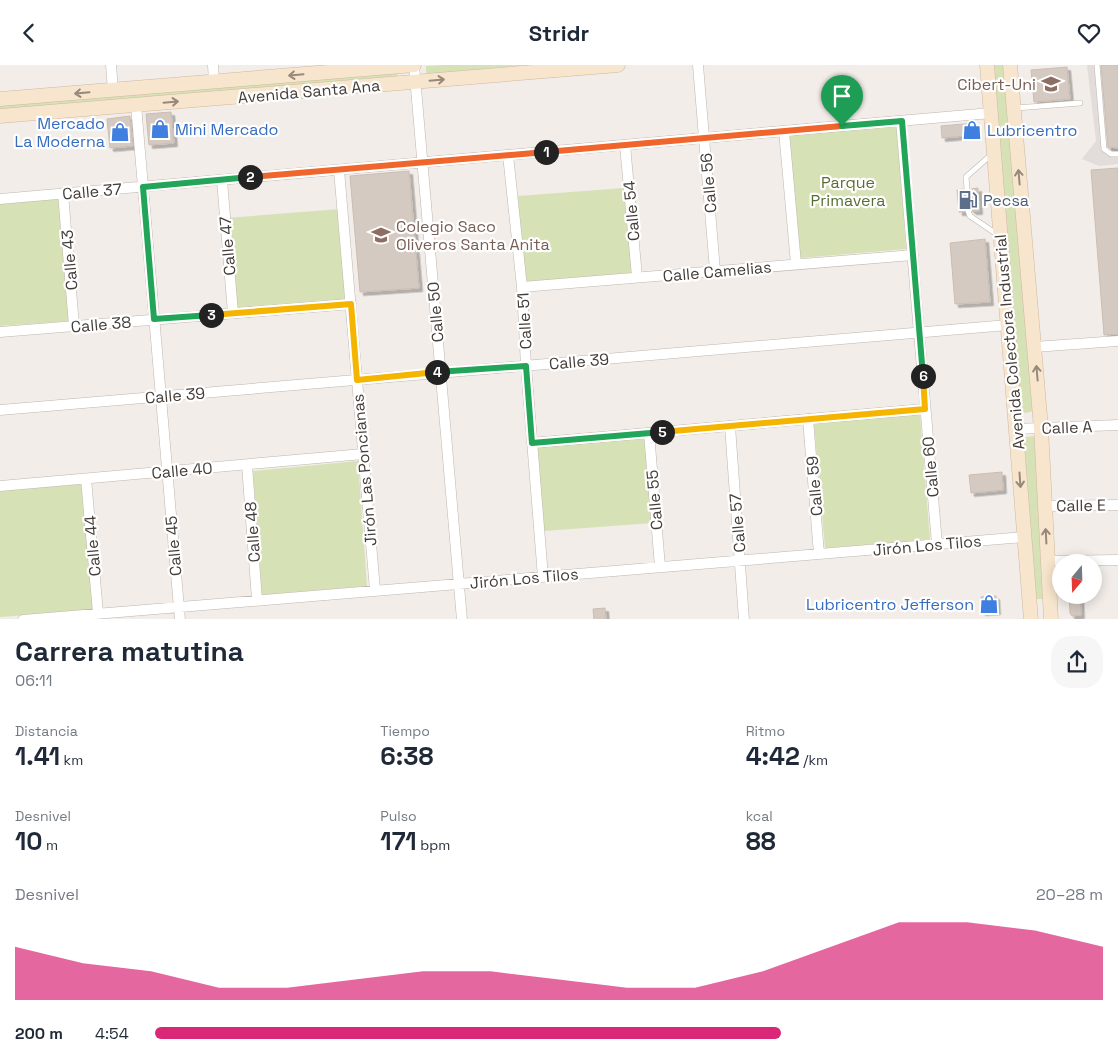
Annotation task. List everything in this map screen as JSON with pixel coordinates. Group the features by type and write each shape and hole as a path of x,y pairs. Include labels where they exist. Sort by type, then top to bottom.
{"main road":[{"name":"Avenida Santa Ana","path":"0,99 414,65"},
{"name":"Avenida Santa Ana","path":"0,116 618,65"},
{"name":"Avenida Colectora Industrial","path":"987,65 1031,619"},
{"name":"Avenida Colectora Industrial","path":"1010,65 1041,428 1051,619"}],"street":[{"path":"111,65 113,90"},
{"path":"213,65 214,82"},
{"name":"Calle 50","path":"414,65 462,619"},
{"name":"Calle 56","path":"698,65 715,271"},
{"path":"136,105 154,319"},
{"name":"Calle 37","path":"0,199 991,113"},
{"name":"Calle 60","path":"902,121 936,544"},
{"path":"784,131 796,264"},
{"name":"Calle 54","path":"625,145 637,277"},
{"name":"Calle 51","path":"508,155 522,287 526,366 543,577"},
{"name":"Jirón Las Poncianas","path":"340,170 374,591"},
{"name":"Calle 47","path":"222,180 233,313"},
{"name":"Calle 43","path":"63,193 74,326"},
{"name":"Calle Camelias","path":"522,287 913,255"},
{"name":"Calle 38","path":"0,332 351,304"},
{"name":"Calle 45","path":"154,319 180,619"},
{"name":"Calle 39","path":"0,410 357,380 440,371 526,366 1008,325"},
{"path":"1034,347 1118,341"},
{"path":"532,443 925,409"},
{"name":"Calle 59","path":"808,419 819,554"},
{"name":"Calle A","path":"1016,429 1118,425"},
{"name":"Calle 57","path":"730,426 744,619"},
{"name":"Calle 55","path":"649,433 660,567"},
{"name":"Calle 40","path":"0,486 363,455"},
{"name":"Calle 48","path":"247,465 257,600"},
{"name":"Calle 44","path":"86,479 98,613"},
{"name":"Calle E","path":"1044,506 1118,505"},
{"name":"Jirón Los Tilos","path":"22,619 1025,537"},
{"path":"1048,561 1118,560"}],"lane":[{"path":"1096,65 1104,149 1111,154 1118,154"},
{"path":"1013,108 1080,103"},
{"path":"967,189 966,177 994,152"},
{"path":"968,211 970,216 1001,237"}],"shaded area":[{"path":"1087,65 1118,65 1118,164 1099,166 1082,159 1096,141"}],"green space":[{"path":"528,65 427,74 426,72 426,66"},
{"path":"992,65 1004,65 1034,411 1026,413 1022,412"},
{"path":"399,71 397,76 0,110 0,102"},
{"name":"Parque Primavera","path":"897,125 906,249 800,258 789,134"},
{"path":"624,188 632,274 525,282 518,196"},
{"path":"58,197 69,321 0,326 0,202"},
{"path":"340,209 348,301 233,309 226,218"},
{"path":"920,414 930,540 825,548 814,424"},
{"path":"645,437 653,523 544,531 536,447"},
{"path":"1025,437 1036,437 1045,599 1036,599 1024,439"},
{"path":"358,461 367,586 262,595 253,471"},
{"path":"82,484 94,610 0,617 0,491"}],"building":[{"path":"1101,65 1118,65 1118,148 1108,147"},
{"name":"Cibert-Uni","path":"1067,67 1070,99 1034,102 1031,70"},
{"name":"Mini Mercado","path":"171,112 174,143 149,145 146,114"},
{"name":"Mercado La Moderna","path":"130,116 133,146 110,148 107,119"},
{"path":"975,123 976,135 942,138 941,126"},
{"path":"1118,168 1118,334 1104,335 1091,170"},
{"path":"409,171 419,288 360,292 350,176"},
{"name":"Pecsa","path":"978,188 979,211 973,211 968,207 964,212 959,212 957,190 963,189 967,193 971,189"},
{"path":"985,239 990,302 955,304 950,243"},
{"path":"1002,472 1003,490 971,493 969,475"},
{"name":"Lubricentro Jefferson","path":"996,596 997,611 982,612 981,597"},
{"path":"1070,604 1080,604 1081,615 1072,616"},
{"path":"605,608 606,619 594,619 593,609"}],"place":[{"name":"Cibert-Uni","path":"1051,84"},
{"name":"Mini Mercado","path":"160,129"},
{"name":"Lubricentro","path":"972,130"},
{"name":"Mercado La Moderna","path":"120,132"},
{"name":"Pecsa","path":"968,200"},
{"name":"Colegio Saco Oliveros Santa Anita","path":"381,235"},
{"name":"Lubricentro Jefferson","path":"989,604"}],"route":[{"path":"902,121 925,409 532,443 526,366 440,371 357,380 351,304 154,319 143,187 842,126 902,121"}]}
